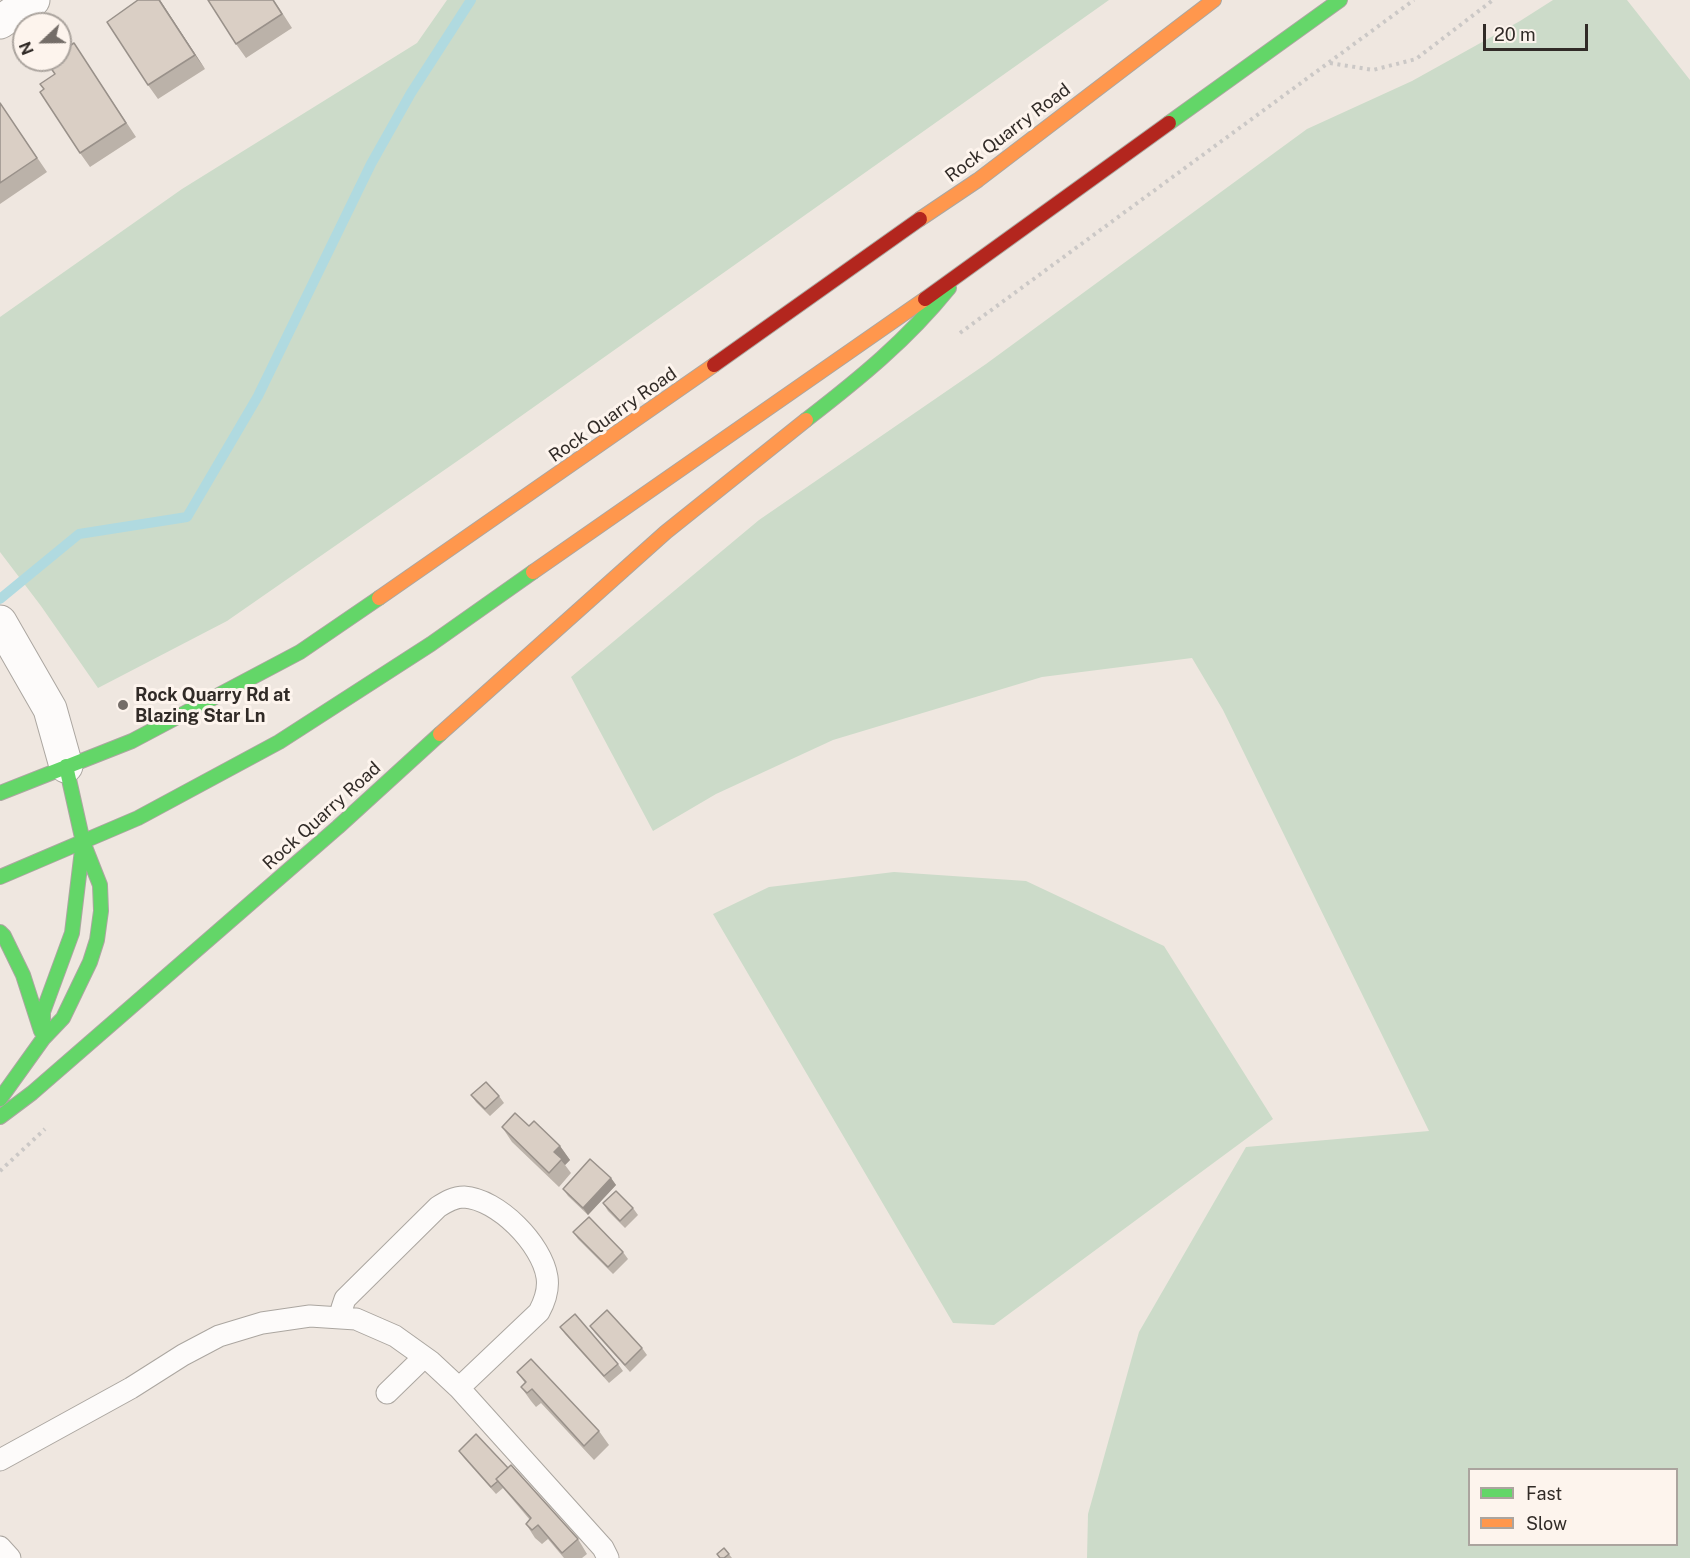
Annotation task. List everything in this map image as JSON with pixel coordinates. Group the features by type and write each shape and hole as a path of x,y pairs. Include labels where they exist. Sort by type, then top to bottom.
{"main road":[{"name":"Rock Quarry Road","path":"0,793 132,741 300,652 666,400 978,180 1214,0"},
{"name":"Rock Quarry Road","path":"0,877 138,818 279,742 421,651 959,274 1340,0"},
{"name":"Rock Quarry Road","path":"0,1117 338,827 666,531 877,364 924,319 959,274"},
{"path":"0,1099 43,1039 63,1018 90,962 97,940 101,911 100,885 83,842 66,766"},
{"path":"43,1039 43,1012 72,933 83,842"},
{"path":"0,932 23,975 43,1039"}],"street":[{"path":"0,22 33,0"},
{"path":"0,622 50,709 66,766"}],"lane":[{"path":"343,1318 342,1308 345,1299 438,1208 450,1200 463,1197 486,1203 505,1214 537,1252 547,1276 547,1297 539,1312 459,1388"},
{"path":"0,1460 219,1336 262,1323 310,1316 356,1319 395,1336 424,1357 459,1388 603,1548 608,1558"},
{"path":"387,1393 424,1357"},
{"path":"0,1547 10,1558"}],"path":[{"path":"954,336 1414,0"},
{"path":"1329,63 1373,70 1416,59 1493,0"},
{"path":"0,1171 48,1127"}],"green space":[{"path":"447,0 1109,0 466,455 227,621 98,688 0,552 0,317 182,189 417,43"},
{"path":"1553,0 1627,0 1690,80 1690,1558 1087,1558 1088,1514 1139,1332 1246,1147 1429,1131 1223,710 1192,658 1042,677 833,740 716,794 653,831 571,677 759,520 986,364 1307,129 1412,81"},
{"path":"894,872 1026,881 1164,946 1273,1119 994,1325 953,1323 713,914 769,887"}],"building":[{"path":"138,0 159,0 195,55 148,85 107,22"},
{"path":"208,0 273,0 282,14 236,44"},
{"path":"74,43 126,123 80,153 40,92 44,89 40,84 55,74 54,72 72,72 72,44"},
{"path":"0,103 37,158 0,183"},
{"path":"486,1082 499,1096 485,1109 471,1095"},
{"path":"515,1113 529,1126 534,1121 560,1146 554,1152 562,1159 549,1173 502,1127"},
{"path":"590,1159 611,1178 583,1208 563,1189"},
{"path":"616,1191 633,1208 620,1221 603,1203"},
{"path":"589,1217 623,1252 608,1267 573,1232"},
{"path":"607,1310 642,1348 625,1365 590,1326"},
{"path":"575,1314 618,1364 604,1376 560,1327"},
{"path":"531,1359 599,1431 584,1446 532,1389 527,1393 521,1387 526,1382 517,1372"},
{"path":"476,1434 508,1468 491,1487 459,1451"},
{"path":"511,1465 578,1539 562,1553 538,1525 532,1530 526,1524 531,1518 496,1479"},
{"path":"724,1548 729,1554 720,1558 717,1554"}],"waterway":[{"path":"0,599 79,534 187,517 258,396 371,164 411,93 471,0"}],"traffic: fast":[{"path":"1169,123 1340,0"},
{"path":"806,420 882,358 949,288"},
{"path":"0,877 138,818 279,742 431,644 533,572"},
{"path":"0,793 132,741 300,652 379,598"},
{"path":"0,1117 32,1093 338,827 440,734"},
{"path":"0,1099 43,1039 63,1018 90,962 97,940 101,911 100,885 83,842 66,766"},
{"path":"43,1032 43,1012 72,933 82,850"},
{"path":"0,932 23,975 41,1031"}],"traffic: slow":[{"path":"920,219 978,180 1214,0"},
{"path":"533,572 925,299"},
{"path":"379,598 714,365"},
{"path":"440,734 666,532 806,420"}],"traffic: jam":[{"path":"925,299 1169,123"},
{"path":"714,365 920,219"}],"place":[{"name":"Rock Quarry Rd at Blazing Star Ln","path":"123,705"}]}
